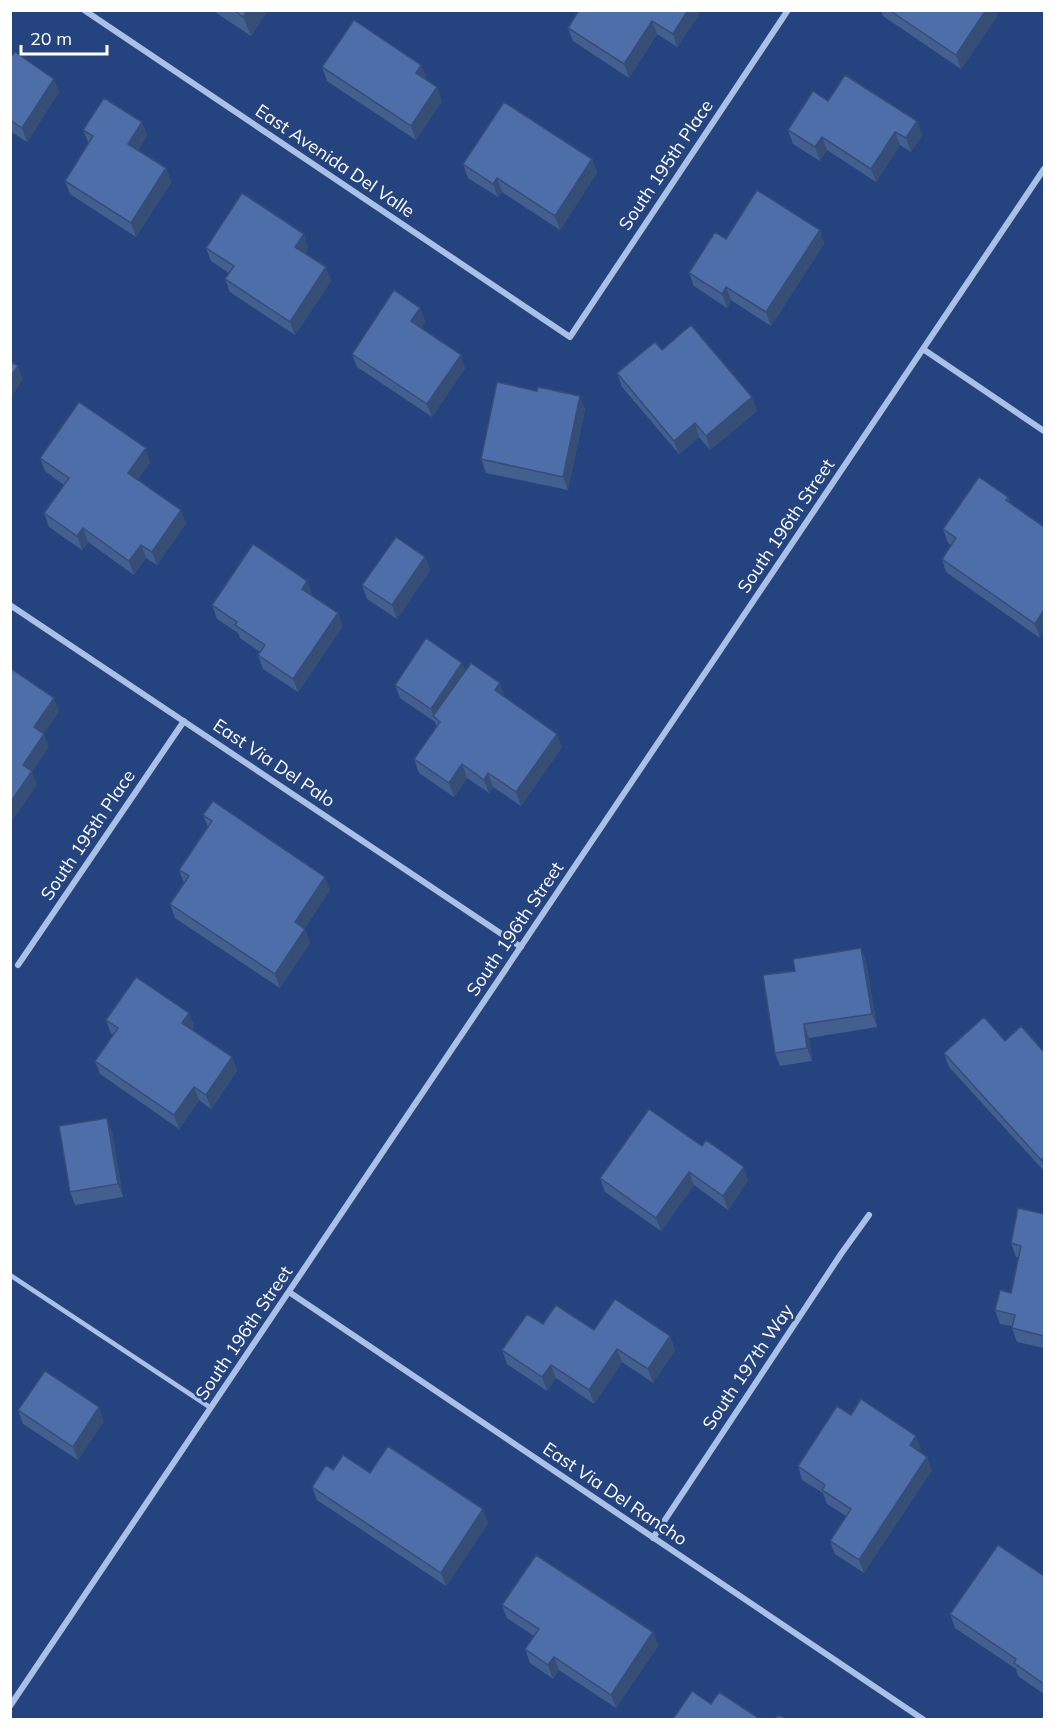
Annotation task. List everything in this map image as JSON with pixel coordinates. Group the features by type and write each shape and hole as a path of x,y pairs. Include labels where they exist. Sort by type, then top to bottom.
{"street":[{"name":"East Avenida Del Valle","path":"84,10 570,337"},
{"name":"South 195th Place","path":"570,337 788,10"},
{"name":"South 196th Street","path":"10,1706 1044,169"},
{"path":"923,349 1044,430"},
{"name":"East Via Del Palo","path":"10,605 521,947"},
{"name":"South 195th Place","path":"18,965 184,721"},
{"name":"South 197th Way","path":"653,1538 869,1215"},
{"name":"East Via Del Rancho","path":"289,1292 924,1719"}],"lane":[{"path":"10,1275 211,1408"}],"building":[{"path":"234,10 247,10 243,17"},
{"path":"579,10 688,10 673,34 652,21 624,64 568,28"},
{"path":"889,10 986,10 956,55"},
{"path":"354,20 421,65 416,73 437,87 411,126 322,67"},
{"path":"15,52 54,79 22,128 10,120 10,58"},
{"path":"845,75 917,121 906,138 895,132 871,169 822,137 815,147 788,130 813,91 828,101"},
{"path":"104,98 142,122 128,144 166,168 131,223 65,181 93,136 83,130"},
{"path":"504,102 592,159 555,216 497,178 493,184 463,164"},
{"path":"757,190 820,230 766,312 726,287 722,294 689,273 715,232 726,239"},
{"path":"242,193 304,234 295,247 326,267 290,322 225,279 234,266 206,248"},
{"path":"394,290 420,308 411,321 461,355 427,404 352,354"},
{"path":"691,325 752,397 706,436 695,423 674,441 617,373 655,342 662,350"},
{"path":"10,361 18,366 10,377"},
{"path":"497,382 537,391 538,387 580,396 563,477 481,459"},
{"path":"79,402 146,448 128,473 181,510 152,552 141,545 129,561 83,528 77,536 44,513 69,478 40,458"},
{"path":"979,477 1008,497 1006,500 1044,527 1044,610 1035,624 942,559 956,538 943,529"},
{"path":"396,537 425,557 392,605 362,585"},
{"path":"253,544 307,581 302,589 338,613 293,679 258,655 265,645 235,625 237,622 212,605"},
{"path":"426,638 462,663 431,709 395,685"},
{"path":"471,663 500,683 495,690 557,734 516,792 488,773 484,780 462,764 449,783 414,759 440,722 433,716"},
{"path":"10,668 54,698 34,727 44,734 23,765 32,771 10,803"},
{"path":"213,801 325,877 295,922 305,929 275,974 170,904 189,876 179,870 212,821 203,815"},
{"path":"861,948 872,1014 804,1024 807,1048 775,1053 763,975 795,971 793,959"},
{"path":"136,977 189,1013 182,1023 232,1057 206,1095 194,1087 174,1115 95,1061 118,1028 106,1020"},
{"path":"984,1017 1005,1041 1021,1026 1044,1052 1044,1157 1041,1160 944,1053"},
{"path":"649,1109 702,1146 706,1140 744,1167 723,1196 689,1172 656,1218 600,1178"},
{"path":"107,1118 118,1184 70,1192 59,1126"},
{"path":"1018,1208 1044,1214 1044,1336 1012,1328 1015,1315 995,1310 1000,1290 1011,1293 1021,1246 1011,1243"},
{"path":"615,1299 670,1336 648,1369 617,1349 589,1390 551,1365 542,1377 502,1350 527,1314 543,1324 556,1305 594,1330"},
{"path":"45,1371 99,1407 73,1447 18,1410"},
{"path":"861,1399 916,1436 910,1445 927,1457 859,1560 830,1541 851,1509 822,1490 825,1485 798,1466 837,1406 851,1415"},
{"path":"388,1446 483,1509 441,1573 312,1487 326,1465 333,1470 343,1455 370,1473"},
{"path":"998,1545 1044,1576 1044,1684 1014,1663 1016,1659 950,1614"},
{"path":"536,1555 653,1632 611,1695 554,1657 548,1665 525,1649 539,1629 502,1605"},
{"path":"692,1691 711,1704 719,1692 760,1719 673,1719"}]}
